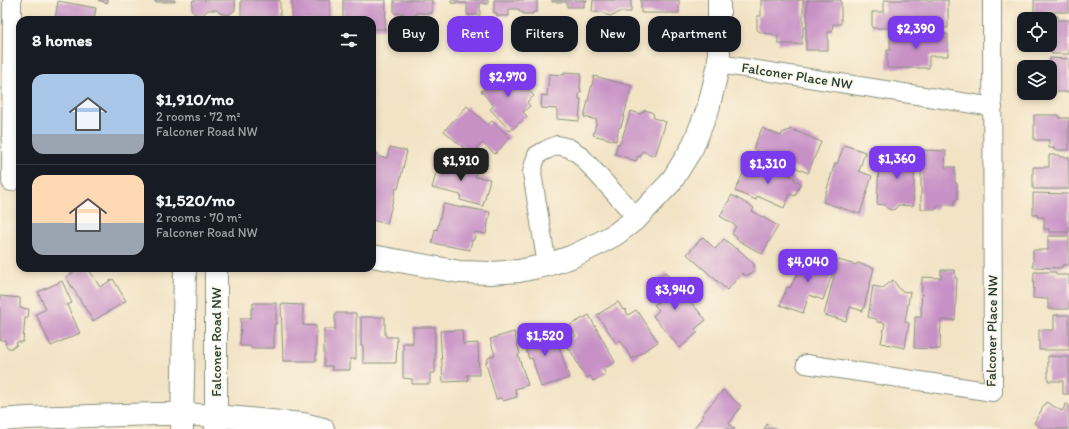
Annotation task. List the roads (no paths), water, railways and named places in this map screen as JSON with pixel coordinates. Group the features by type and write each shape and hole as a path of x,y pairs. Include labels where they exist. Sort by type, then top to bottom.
{"street":[{"path":"10,181 12,0"},
{"path":"376,257 460,272 491,274 519,271 547,265 571,257 616,234 637,218 671,182 692,148 708,109 719,64 719,0"},
{"name":"Falconer Place NW","path":"806,364 993,392 992,0"},
{"name":"Falconer Place NW","path":"719,64 993,107"},
{"path":"547,265 532,173 538,155 546,150 557,145 569,148 580,155 637,218"},
{"path":"182,422 185,272"},
{"name":"Falconer Road NW","path":"216,272 216,422"},
{"path":"0,420 157,414 182,422 303,424 323,429"}]}
